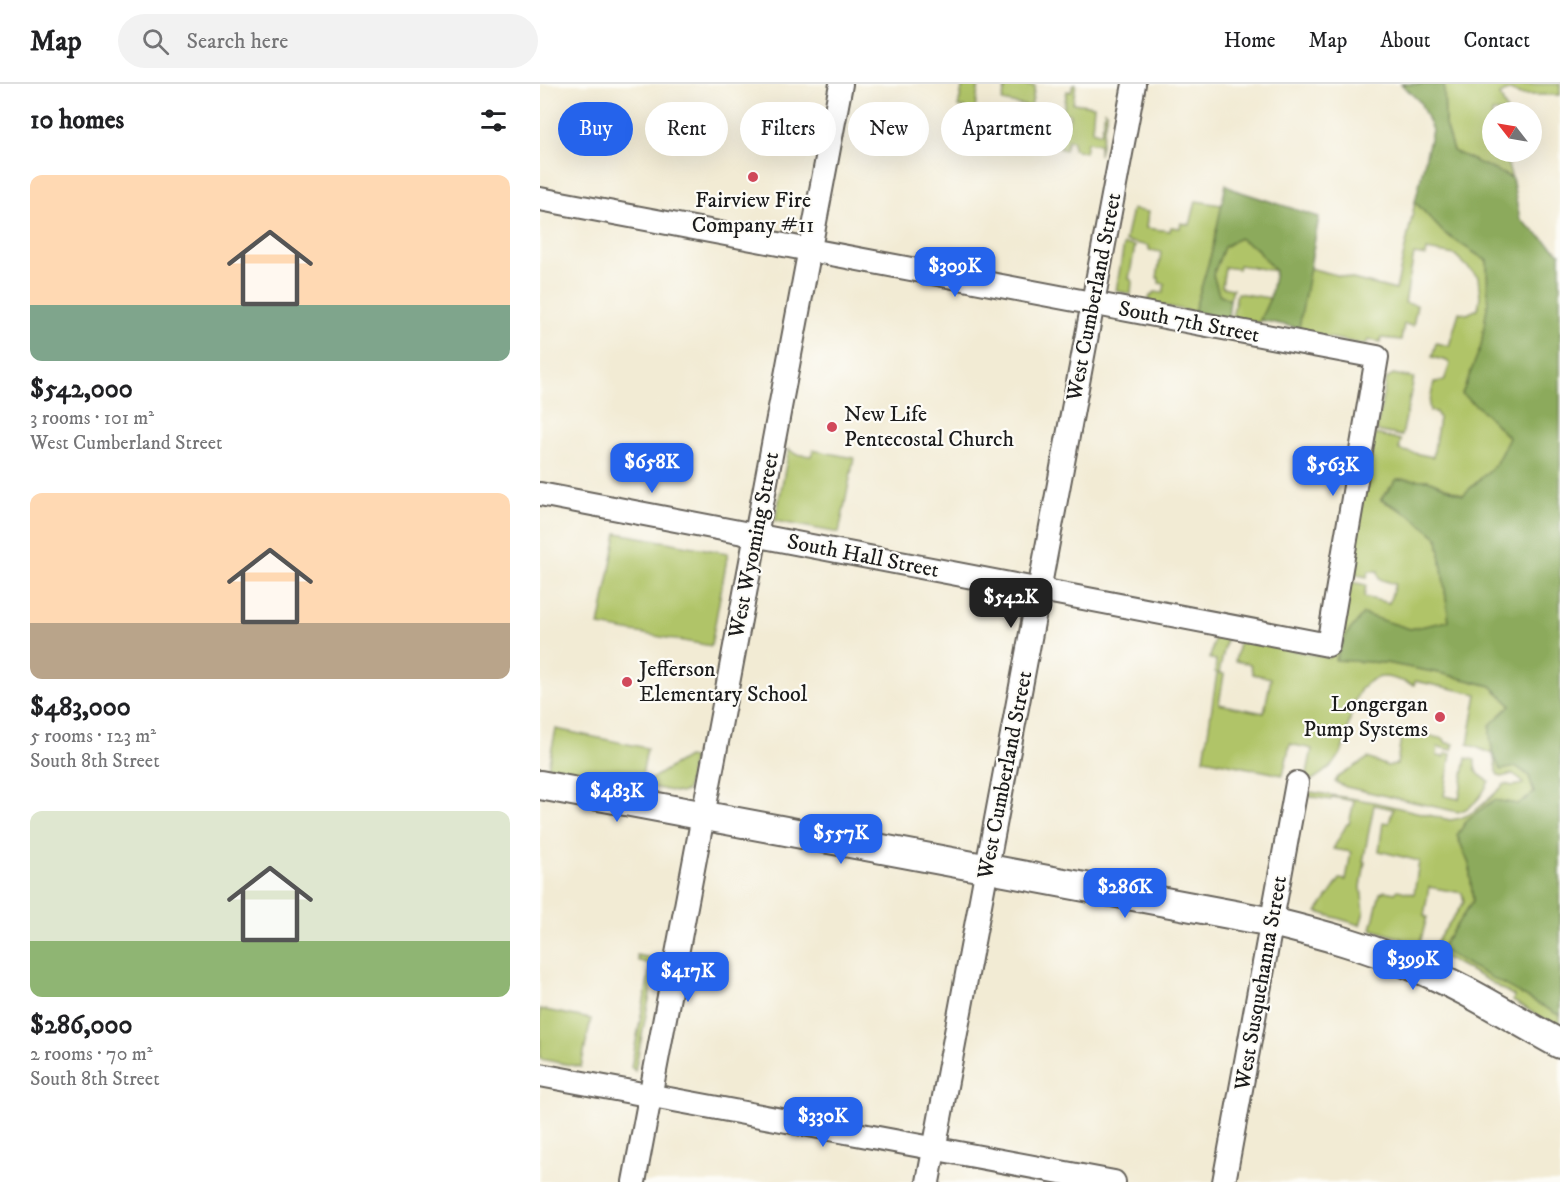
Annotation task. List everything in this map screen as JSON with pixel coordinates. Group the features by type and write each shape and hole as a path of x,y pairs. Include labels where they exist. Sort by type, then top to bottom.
{"main road":[{"path":"540,785 1272,922 1362,947 1415,966 1459,987 1560,1044"}],"street":[{"name":"West Wyoming Street","path":"633,1182 840,84"},
{"name":"West Cumberland Street","path":"928,1182 1134,84"},
{"name":"South 7th Street","path":"540,199 1377,357 1328,645"},
{"name":"South Hall Street","path":"540,494 1328,645"},
{"name":"West Susquehanna Street","path":"1224,1182 1297,783"},
{"path":"540,1075 1114,1182"}],"green space":[{"path":"963,84 979,84 976,102 959,102"},
{"path":"1006,84 1035,86 1032,102 1002,101"},
{"path":"1073,84 1076,84 1073,103 1065,102 1067,91 1071,92"},
{"path":"1401,84 1444,84 1445,125 1453,151 1512,178 1520,219 1560,253 1560,1016 1440,949 1473,901 1469,864 1457,835 1468,819 1494,800 1518,804 1534,793 1529,776 1517,767 1501,770 1492,748 1490,725 1511,705 1491,686 1386,663 1335,660 1346,635 1363,614 1410,629 1449,621 1438,538 1410,515 1381,499 1397,479 1428,480 1463,495 1495,465 1509,438 1484,412 1462,394 1481,346 1488,301 1487,261 1444,233 1415,202 1432,130 1420,102"},
{"path":"1444,84 1560,84 1560,95 1520,95 1510,90 1500,95 1503,102 1482,102 1482,162 1507,162 1512,178 1453,151 1445,125"},
{"path":"1073,103 1094,106 1092,130 1101,133 1105,111 1107,113 1099,155 1099,144 1087,142 1085,152 1073,149"},
{"path":"1226,184 1235,190 1319,217 1299,328 1260,320 1270,298 1275,271 1256,248 1239,238 1224,247 1213,275 1219,294 1230,300 1228,319 1194,312 1212,251"},
{"path":"1196,201 1222,205 1212,251 1194,312 1115,296 1148,302 1150,296 1155,292 1163,293 1165,284 1159,283 1159,278 1157,278 1161,252 1149,250 1149,246 1125,241 1132,209 1148,212 1146,228 1170,231 1171,227 1180,228 1181,223 1190,225"},
{"path":"1415,202 1444,233 1487,261 1488,301 1481,347 1462,394 1484,412 1509,438 1495,465 1463,495 1428,480 1381,500 1410,515 1438,538 1449,621 1410,629 1363,614 1335,659 1386,663 1491,686 1512,706 1517,767 1529,776 1534,793 1518,804 1457,835 1469,864 1473,901 1440,949 1517,991 1560,877 1560,1028 1513,1001 1514,996 1504,990 1432,952 1432,948 1464,902 1462,893 1429,887 1424,916 1427,917 1419,947 1371,929 1380,893 1385,891 1395,893 1398,890 1414,894 1419,861 1379,851 1383,822 1389,823 1393,809 1374,805 1363,862 1365,862 1361,887 1364,912 1360,925 1317,912 1340,879 1346,880 1351,852 1333,849 1349,824 1354,801 1307,796 1311,792 1374,802 1450,820 1459,819 1473,812 1505,784 1513,786 1523,784 1513,774 1501,777 1497,774 1493,754 1468,744 1477,694 1415,681 1414,685 1389,677 1371,680 1362,687 1356,697 1340,755 1331,766 1312,780 1306,779 1312,749 1290,744 1283,775 1204,759 1217,673 1215,672 1216,660 1210,659 1215,634 1227,637 1219,673 1224,674 1219,704 1264,713 1271,678 1253,674 1250,664 1235,661 1240,639 1330,658 1348,581 1366,585 1364,597 1389,603 1395,584 1379,579 1378,571 1369,571 1367,577 1349,573 1375,434 1401,440 1399,450 1433,457 1439,418 1436,412 1430,411 1429,404 1434,382 1444,381 1450,364 1432,357 1436,343 1449,346 1459,312 1467,314 1478,309 1480,296 1478,277 1455,255 1427,250 1426,256 1414,254 1405,303 1417,305 1413,326 1404,324 1401,340 1381,338 1380,342 1368,340 1366,345 1301,332 1292,326 1299,327 1309,268 1396,290"},
{"path":"1239,238 1256,248 1275,271 1239,265 1238,269 1225,267 1222,287 1233,289 1230,300 1219,294 1213,275 1224,247"},
{"path":"1124,244 1135,246 1129,279 1132,280 1131,294 1116,291"},
{"path":"1237,293 1270,298 1259,323 1232,318"},
{"path":"1393,374 1414,378 1402,436 1376,431 1386,380"},
{"path":"789,449 795,454 811,456 813,450 854,458 839,533 775,521"},
{"path":"617,533 728,553 711,646 599,626"},
{"path":"556,729 647,748 641,781 636,784 548,767"},
{"path":"1409,729 1454,744 1452,750 1438,747 1437,756 1445,757 1446,753 1451,754 1444,796 1459,799 1466,758 1475,760 1478,773 1489,781 1481,796 1473,804 1458,812 1346,787 1335,782 1338,777 1368,758 1387,766 1397,764 1402,731 1409,733"},
{"path":"687,757 693,758 687,791 680,793 648,786 647,783 651,779"},
{"path":"637,955 657,959 635,1071 631,1067 651,964 638,961"},
{"path":"540,1009 591,1019 581,1067 540,1059"}],"place":[{"name":"Fairview Fire Company #11","path":"753,177"},
{"name":"New Life Pentecostal Church","path":"832,427"},
{"name":"Jefferson Elementary School","path":"627,682"},
{"name":"Longergan Pump Systems","path":"1440,717"}]}
